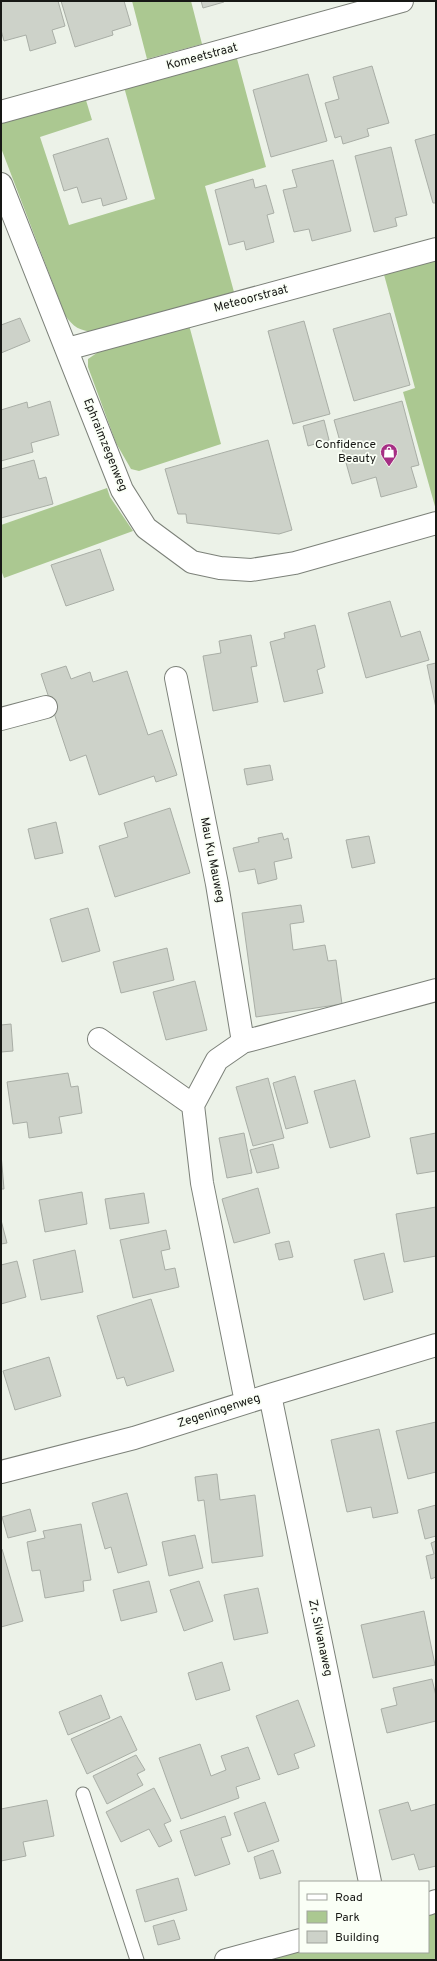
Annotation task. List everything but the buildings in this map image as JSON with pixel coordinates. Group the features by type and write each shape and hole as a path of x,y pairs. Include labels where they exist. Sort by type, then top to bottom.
{"street":[{"name":"Komeetstraat","path":"1,112 402,1"},
{"name":"Ephraimzegenweg","path":"1,184 122,490 146,528 192,562 220,568 251,570 295,563 436,523"},
{"name":"Meteoorstraat","path":"67,349 436,249"},
{"name":"Mau Ku Mauweg","path":"176,678 217,884 243,1042"},
{"path":"1,719 46,707"},
{"path":"246,1402 202,1183 193,1105 217,1060 243,1042 436,990"},
{"path":"99,1039 193,1105"},
{"name":"Zegeningenweg","path":"1,1472 134,1438 246,1402 436,1346"},
{"name":"Zr. Silvanaweg","path":"270,1395 370,1881"},
{"path":"226,1960 299,1940"}],"lane":[{"path":"83,1794 137,1960"}],"green space":[{"path":"132,1 191,1 202,44 147,59"},
{"path":"236,55 266,167 205,186 234,292 94,332 77,328 65,315 1,148 1,120 85,97 92,120 40,137 69,225 155,199 124,87"},
{"path":"436,256 436,510 403,392 415,388 383,271"},
{"path":"189,325 221,444 139,471 131,469 116,443 88,367 88,359 104,348"},
{"path":"107,488 110,497 133,531 4,578 1,570 1,525"},
{"path":"436,1913 436,1960 262,1960 299,1949 299,1953 429,1953 429,1915"}],"place":[{"name":"Confidence Beauty","path":"389,467"}]}
